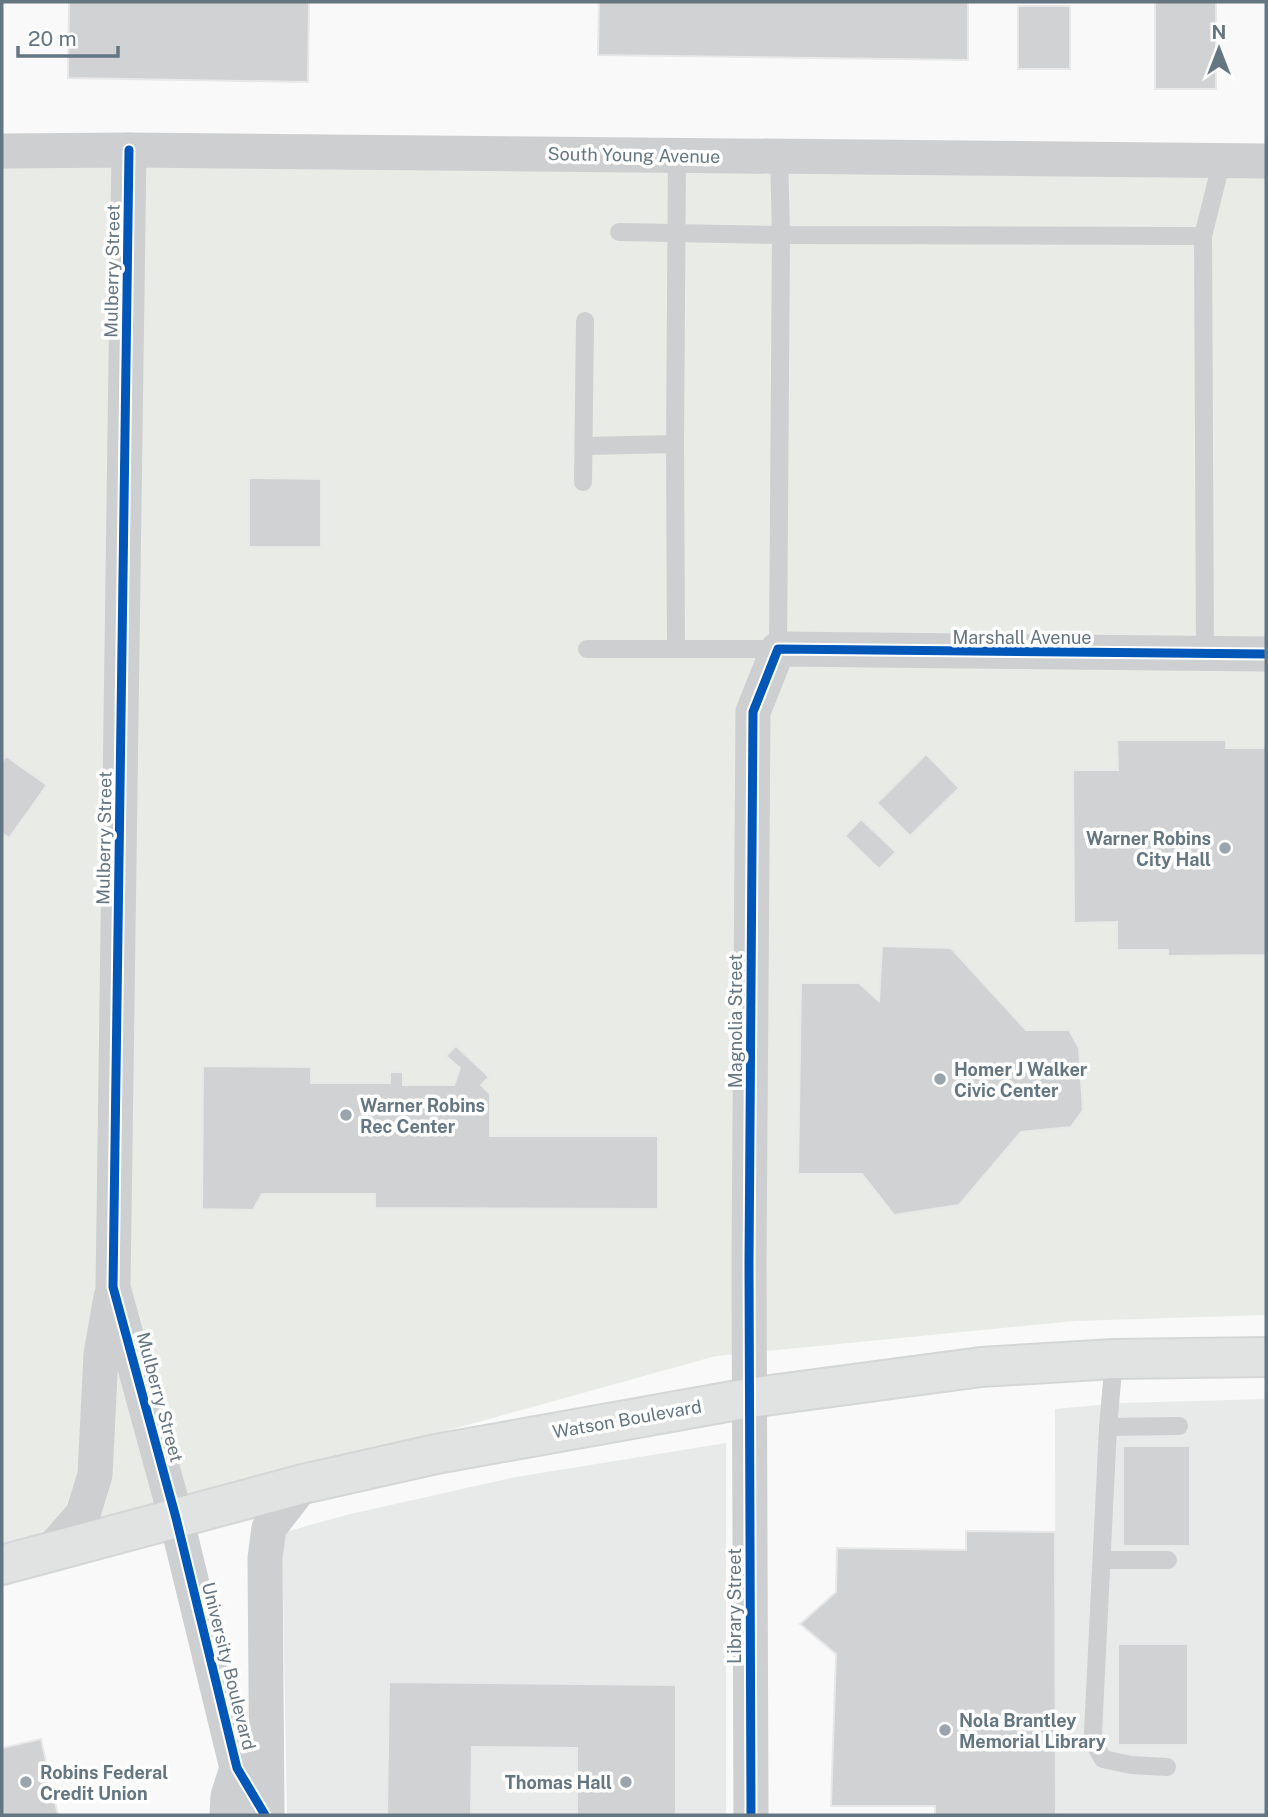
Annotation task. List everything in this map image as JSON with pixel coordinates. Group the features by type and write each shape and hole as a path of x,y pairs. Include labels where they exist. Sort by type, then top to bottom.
{"main road":[{"name":"Watson Boulevard","path":"2,1565 303,1484 436,1454 749,1398 981,1367 1114,1359 1266,1357"}],"street":[{"name":"Mulberry Street","path":"49,1553 83,1514 96,1475 101,1354 113,1286 130,150"},
{"name":"South Young Avenue","path":"2,151 1266,161"},
{"name":"Marshall Avenue","path":"778,649 1266,654"},
{"name":"Magnolia Street","path":"749,1398 753,712 778,649"},
{"name":"Mulberry Street","path":"113,1286 176,1518"},
{"name":"Library Street","path":"749,1398 751,1815"},
{"name":"University Boulevard","path":"266,1815 265,1558 269,1528 303,1484"},
{"name":"University Boulevard","path":"176,1518 237,1768 266,1815"},
{"name":"University Boulevard","path":"228,1815 228,1796 237,1768"}],"lane":[{"path":"676,649 677,155"},
{"path":"587,649 778,649 781,235 779,156"},
{"path":"1205,654 1203,236 1222,160"},
{"path":"619,232 1203,236"},
{"path":"583,482 585,321"},
{"path":"584,446 675,444"},
{"path":"1114,1359 1108,1427 1093,1733 1103,1759 1167,1767"},
{"path":"1108,1427 1179,1426"},
{"path":"1102,1560 1168,1560"}],"shaded area":[{"path":"2,159 1266,162 1266,1315 1075,1321 716,1356 2,1554"},
{"path":"1266,1399 1266,1815 1056,1815 1055,1409 1120,1403"},
{"path":"726,1443 726,1815 287,1815 282,1533 346,1515 516,1477"}],"building":[{"path":"69,2 309,2 308,82 68,78"},
{"path":"599,2 968,2 968,60 598,55"},
{"path":"1155,2 1216,2 1216,89 1155,89"},
{"path":"1018,6 1070,6 1070,69 1018,69"},
{"path":"249,478 321,479 321,547 249,547"},
{"path":"1117,740 1226,740 1226,748 1266,748 1266,955 1168,956 1168,950 1117,950 1117,922 1074,923 1073,770 1118,770"},
{"path":"926,754 959,788 910,836 877,803"},
{"path":"6,756 47,785 9,838 2,833 2,762"},
{"path":"861,819 896,852 879,869 845,836"},
{"name":"Homer J Walker Civic Center","path":"882,946 951,948 1026,1030 1069,1030 1079,1048 1083,1110 1071,1127 1021,1132 959,1205 894,1215 862,1174 798,1174 801,983 859,983 879,1001"},
{"name":"Warner Robins Rec Center","path":"456,1046 489,1077 481,1085 490,1094 490,1136 658,1136 658,1209 375,1208 375,1194 262,1194 253,1210 202,1209 203,1066 311,1067 311,1083 390,1083 390,1072 403,1072 403,1085 454,1085 460,1068 446,1056"},
{"path":"1123,1446 1190,1446 1190,1546 1123,1546"},
{"name":"Nola Brantley Memorial Library","path":"966,1531 1055,1532 1056,1815 935,1815 935,1806 831,1806 836,1654 800,1624 836,1592 837,1548 966,1550"},
{"path":"1118,1644 1188,1644 1188,1745 1118,1745"},
{"name":"Thomas Hall","path":"389,1682 676,1685 676,1815 577,1815 577,1748 472,1747 471,1815 387,1815"},
{"name":"Robins Federal Credit Union","path":"41,1739 58,1815 2,1815 2,1748"}],"cycle path":[{"path":"129,150 113,1287 176,1518 237,1768 265,1815"},
{"path":"751,1815 749,1263 753,712 778,649 1266,654"}],"place":[{"name":"Warner Robins City Hall","path":"1225,848"},
{"name":"Homer J Walker Civic Center","path":"940,1079"},
{"name":"Warner Robins Rec Center","path":"346,1115"},
{"name":"Nola Brantley Memorial Library","path":"945,1730"},
{"name":"Robins Federal Credit Union","path":"26,1782"},
{"name":"Thomas Hall","path":"626,1782"}]}
